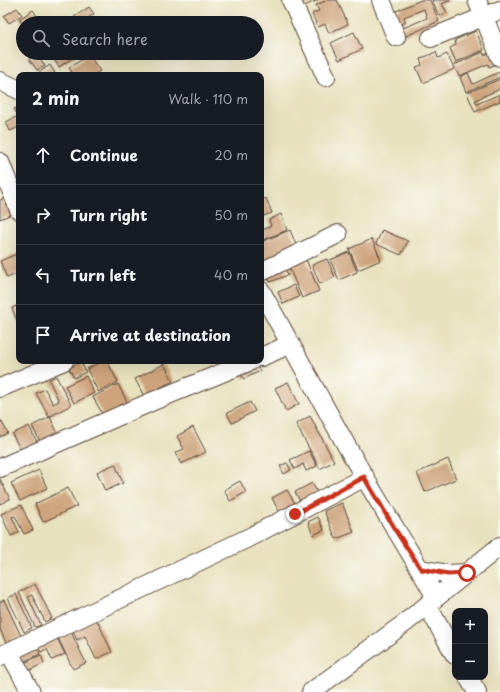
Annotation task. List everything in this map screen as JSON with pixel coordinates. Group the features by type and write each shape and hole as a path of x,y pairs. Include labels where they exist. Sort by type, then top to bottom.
{"street":[{"path":"291,0 326,77"},
{"path":"381,0 396,37"},
{"path":"431,38 487,9 500,57"},
{"path":"0,81 16,89"},
{"path":"0,162 16,202"},
{"path":"264,271 338,234"},
{"path":"264,296 364,477 396,531 421,569 432,602 452,648"},
{"path":"264,356 291,344"},
{"path":"0,388 57,364"},
{"path":"0,468 151,402 244,364"},
{"path":"31,692 4,654 248,538 364,477"},
{"path":"311,692 405,623 500,546"},
{"path":"421,569 448,574 467,573"},
{"path":"470,680 477,692"}],"building":[{"path":"299,0 318,0 302,7"},
{"path":"328,0 337,0 348,24 329,33 325,24 318,27 312,14 319,11 316,5"},
{"path":"421,0 430,0 439,21 404,37 401,29 427,18 424,9 404,17 406,22 399,25 394,12"},
{"path":"432,0 451,0 442,4 447,13 439,16"},
{"path":"89,7 94,14 91,16 76,16"},
{"path":"17,8 22,15 16,16 16,19 9,23 4,16"},
{"path":"33,10 37,16 24,16"},
{"path":"476,31 484,50 456,62 450,48 456,45 455,40"},
{"path":"354,32 362,49 339,60 331,43"},
{"path":"436,52 438,58 447,54 454,69 423,83 416,67 422,65 420,59"},
{"path":"483,52 484,55 492,52 497,64 489,67 488,64 459,76 454,65"},
{"path":"30,60 41,60 45,66 37,70"},
{"path":"54,60 70,60 59,67"},
{"path":"81,60 92,60 100,71 72,72 69,68"},
{"path":"50,65 54,72 40,72"},
{"path":"499,72 500,77 466,92 460,77 468,73 473,84"},
{"path":"500,79 500,89 475,100 477,104 500,94 500,101 475,112 467,93"},
{"path":"16,117 16,128 10,131 6,122"},
{"path":"10,196 16,212 0,219 0,200"},
{"path":"266,198 272,213 264,216 264,199"},
{"path":"281,214 287,230 264,240 264,230 271,226 269,220"},
{"path":"290,230 297,247 264,262 264,241"},
{"path":"382,230 408,241 401,255 376,244"},
{"path":"372,239 381,260 358,270 349,249"},
{"path":"349,252 357,272 339,280 330,260"},
{"path":"16,254 16,274 7,278 0,261"},
{"path":"305,257 319,291 302,298 288,265"},
{"path":"327,259 335,277 320,284 312,265"},
{"path":"284,266 288,275 270,282 266,274"},
{"path":"294,285 299,297 283,304 278,292"},
{"path":"16,306 16,318 12,308"},
{"path":"77,364 82,364 86,372 74,378 69,368"},
{"path":"96,364 109,364 118,382 98,392 87,369"},
{"path":"164,364 173,381 144,396 135,379"},
{"path":"256,364 260,371 244,379 240,373"},
{"path":"56,376 71,405 49,417 36,393 45,389 53,404 59,401 49,380"},
{"path":"86,376 94,393 74,403 65,386"},
{"path":"288,382 299,404 286,411 275,388"},
{"path":"118,384 128,404 104,417 93,397"},
{"path":"250,402 255,411 232,423 227,413"},
{"path":"310,416 334,461 320,469 296,424"},
{"path":"50,417 59,436 42,445 32,426"},
{"path":"0,419 8,433 0,437"},
{"path":"29,426 38,444 22,452 12,434"},
{"path":"193,427 206,452 181,464 175,453 184,449 177,436"},
{"path":"309,451 317,466 306,471 303,464 295,469 290,460"},
{"path":"448,459 456,479 425,492 417,473"},
{"path":"287,463 291,470 284,474 280,466"},
{"path":"115,464 123,483 105,491 97,472"},
{"path":"39,470 47,488 20,501 11,483"},
{"path":"0,479 10,499 0,504"},
{"path":"240,481 246,492 230,501 224,490"},
{"path":"312,483 317,492 300,501 295,492"},
{"path":"68,488 77,506 43,522 35,504"},
{"path":"287,490 296,505 280,514 272,498"},
{"path":"342,503 354,532 336,539 324,511"},
{"path":"21,505 33,530 24,534 15,516 12,517 19,532 11,536 1,514"},
{"path":"318,517 324,530 313,535 308,522"},
{"path":"35,584 52,618 45,622 32,595 28,597 41,625 35,627 19,592"},
{"path":"16,594 32,628 24,632 8,598"},
{"path":"4,600 21,636 6,643 0,629 0,602"},
{"path":"96,618 112,652 96,659 85,636 77,640 72,629"},
{"path":"70,630 86,663 73,669 57,636"},
{"path":"56,636 65,654 52,660 47,649 41,652 37,645"},
{"path":"36,646 40,654 23,662 20,653"},
{"path":"41,655 44,663 28,671 24,663"}],"route":[{"path":"295,514 364,477 396,531 421,569 448,574 467,573"}]}
